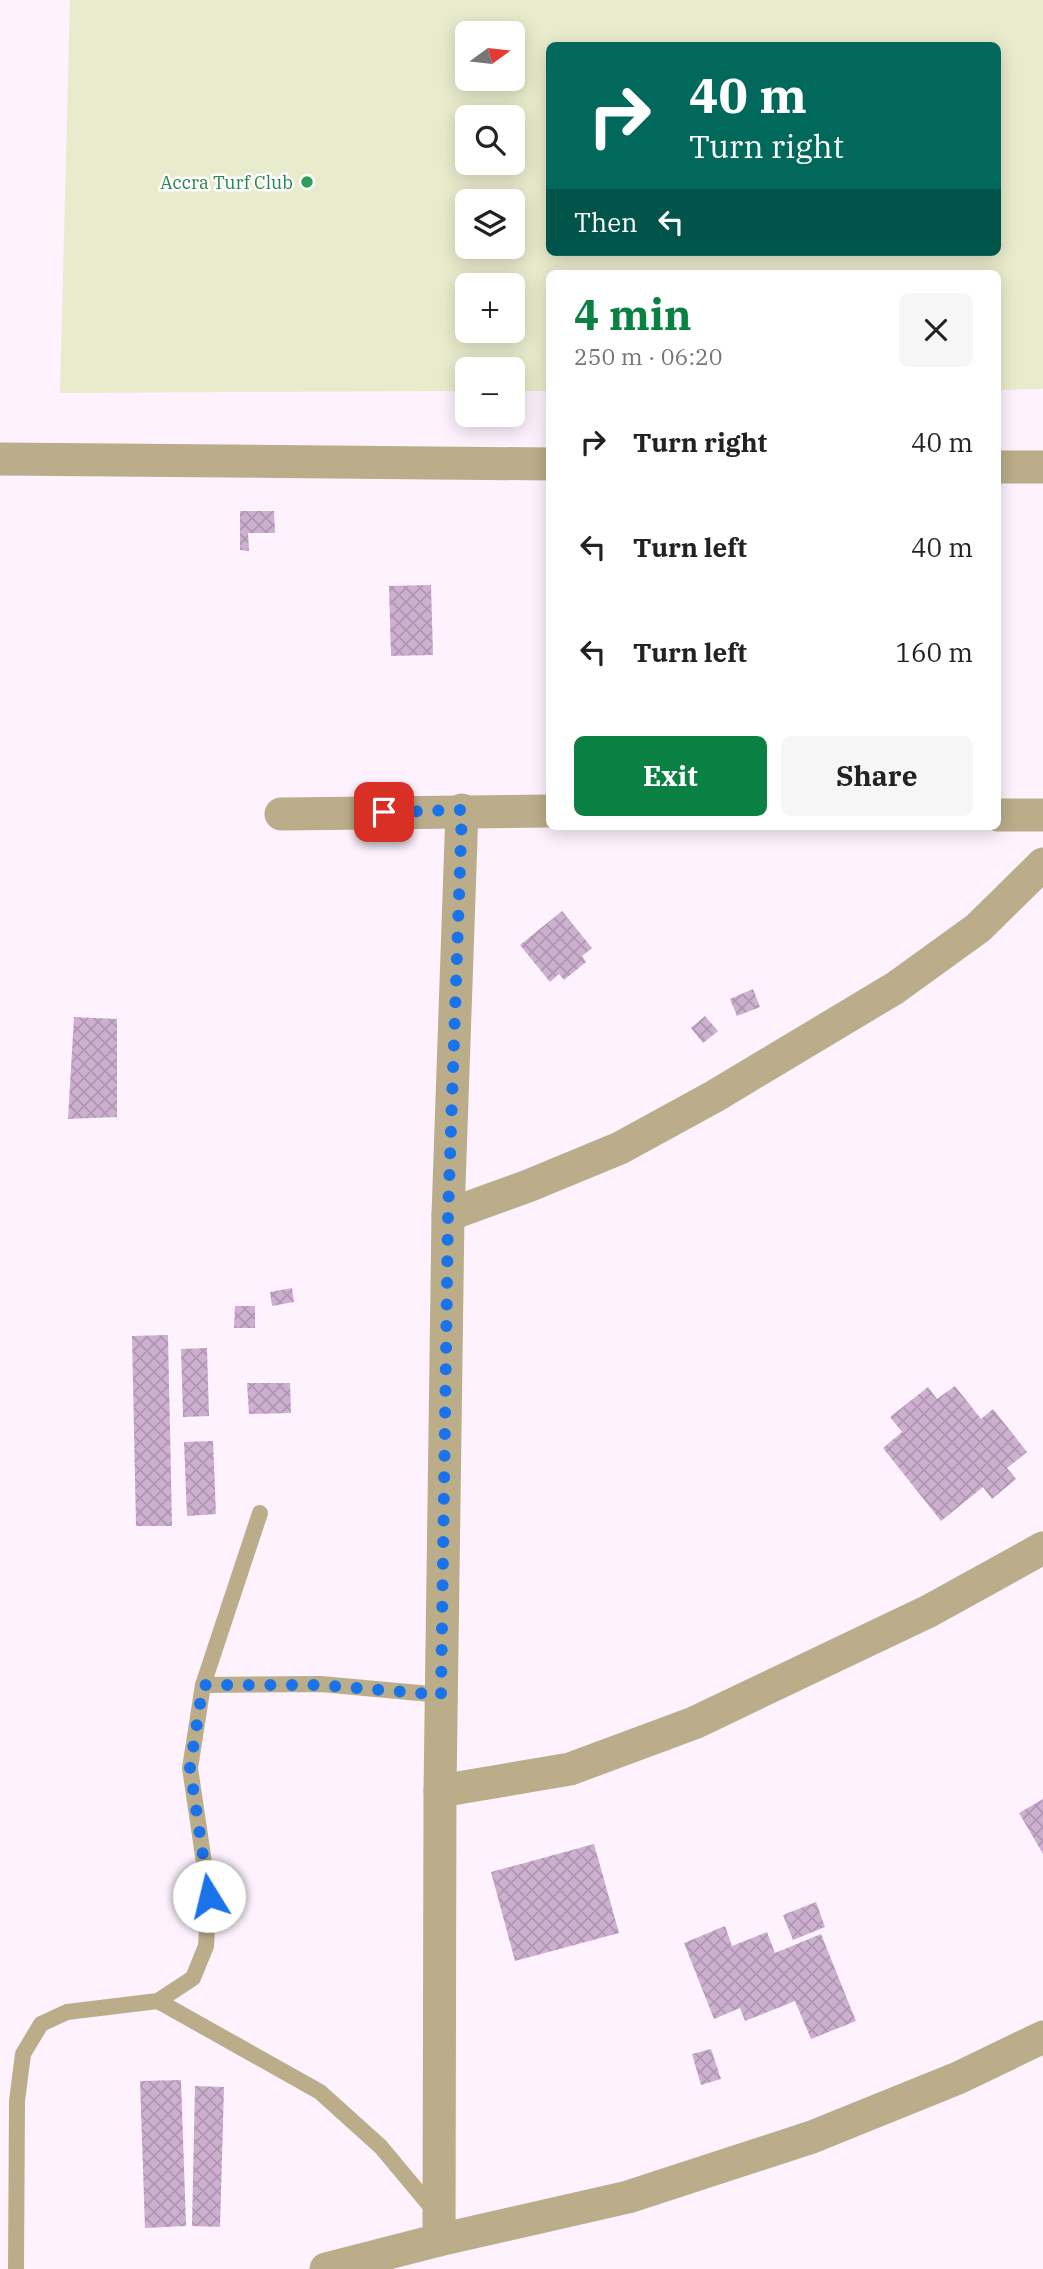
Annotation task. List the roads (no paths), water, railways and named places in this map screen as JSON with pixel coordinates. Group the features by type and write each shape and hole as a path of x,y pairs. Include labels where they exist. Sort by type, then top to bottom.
{"street":[{"path":"0,459 546,464"},
{"path":"1001,467 1043,467"},
{"path":"439,2227 440,1791 448,1215 462,810"},
{"path":"281,814 546,811"},
{"path":"1001,815 1043,815"},
{"path":"448,1215 620,1148 715,1096 895,988 978,928 1043,864"},
{"path":"440,1791 570,1769 694,1723 929,1611 1043,1548"},
{"path":"326,2269 439,2227 628,2197 812,2137 958,2078 1043,2037"}],"lane":[{"path":"16,2269 17,2101 23,2054 41,2024 67,2012 158,2001 193,1978 206,1946 209,1896 190,1768 203,1685 260,1513"},
{"path":"203,1685 321,1685 441,1695"},
{"path":"158,2001 320,2092 382,2147 439,2227"}],"place":[{"name":"Accra Turf Club","path":"307,182"}]}
